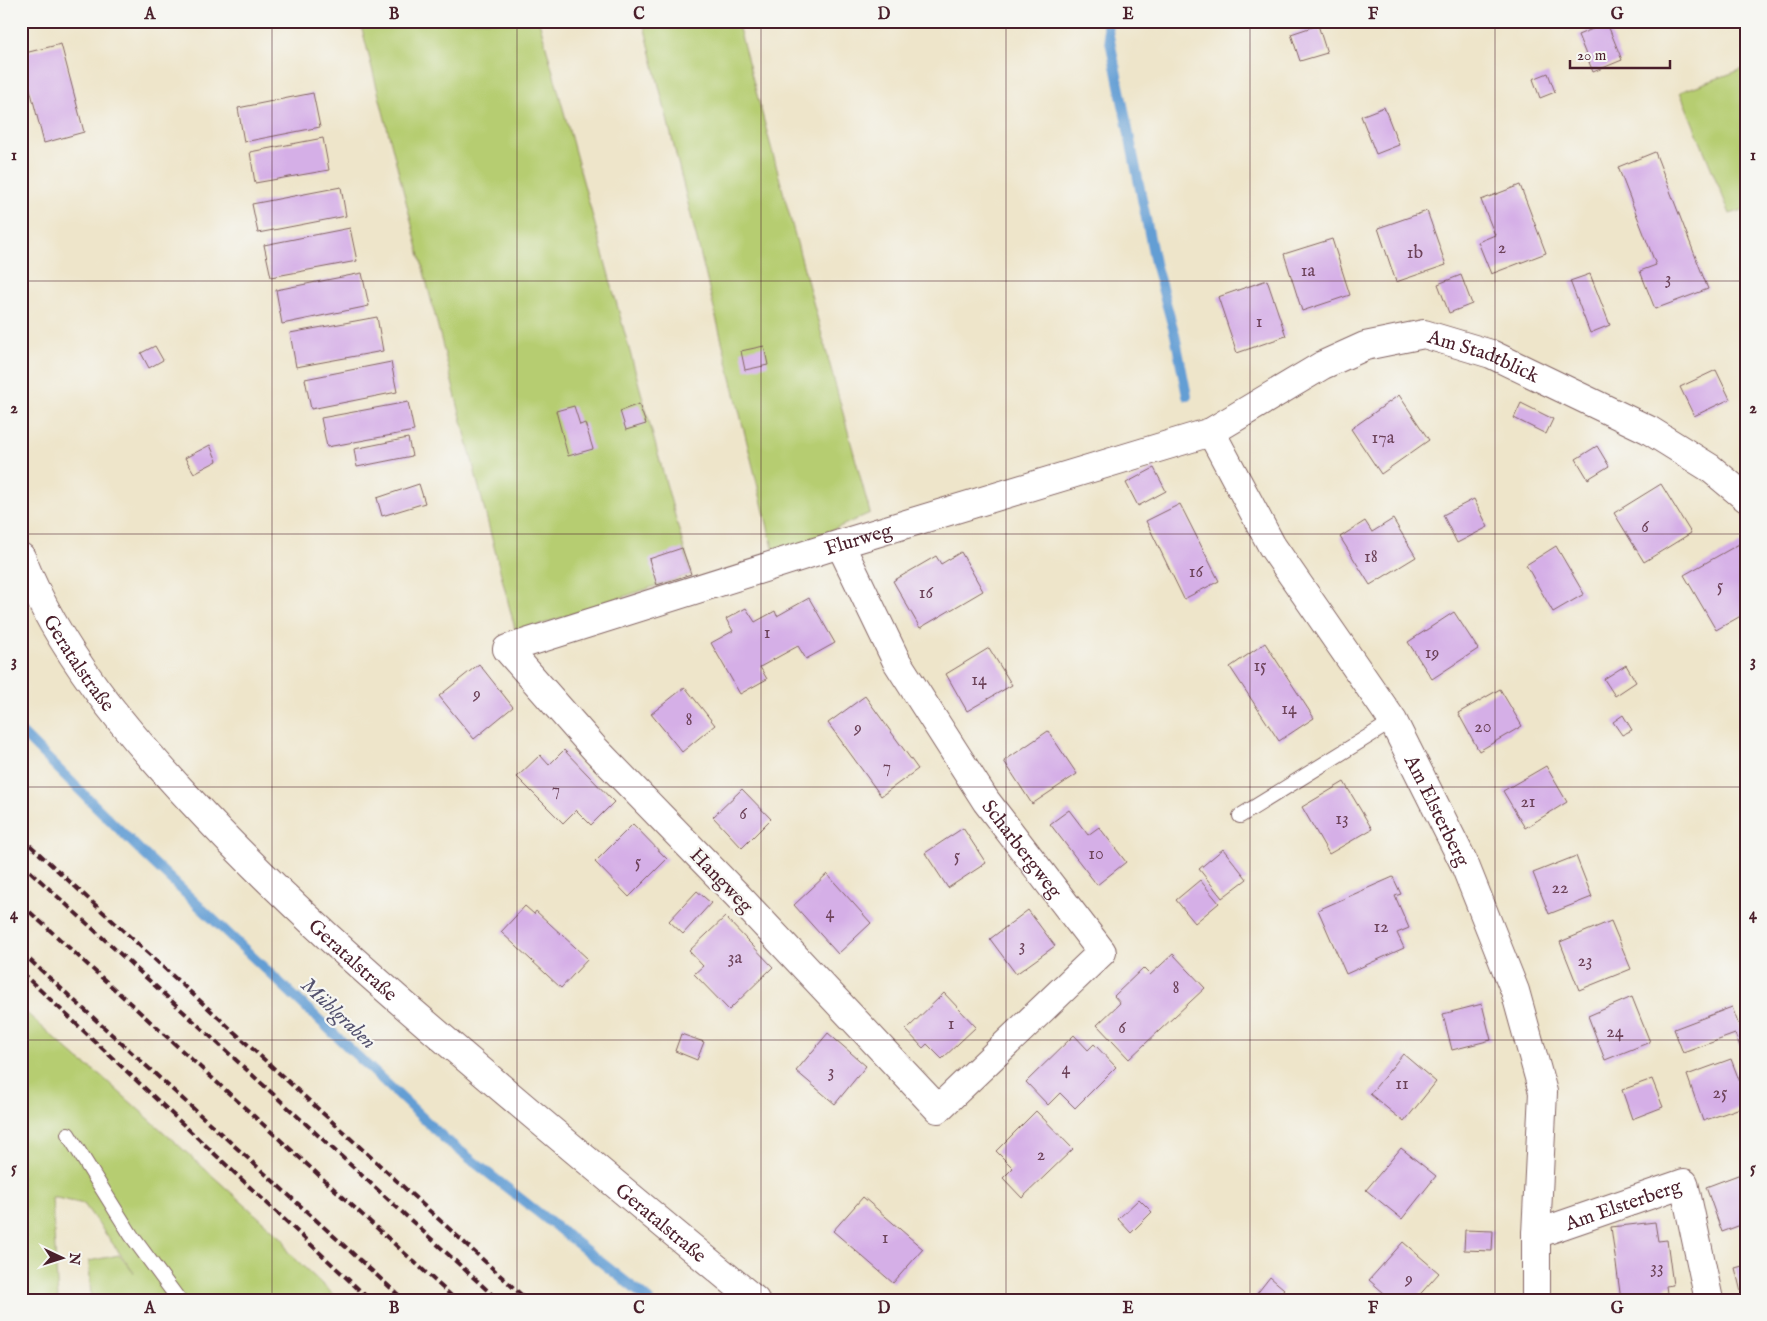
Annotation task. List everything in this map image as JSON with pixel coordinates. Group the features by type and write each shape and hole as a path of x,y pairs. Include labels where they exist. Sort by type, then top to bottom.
{"street":[{"name":"Am Stadtblick","path":"1211,432 1323,365 1365,346 1424,334 1491,354 1649,430 1710,468 1746,498"},
{"name":"Flurweg","path":"508,649 840,544 1211,432"},
{"name":"Am Elsterberg","path":"1211,432 1272,546 1392,721 1464,863 1515,991 1543,1092 1536,1234 1536,1300"},
{"name":"Scharbergweg","path":"840,544 897,662 986,801 1102,952 938,1109"},
{"name":"Geratalstraße","path":"21,557 33,587 68,650 105,702 167,775 238,852 347,956 553,1134 755,1300"},
{"name":"Hangweg","path":"508,649 595,748 737,895 938,1109"},
{"name":"Am Elsterberg","path":"1536,1234 1684,1183 1709,1300"}],"lane":[{"path":"1240,816 1392,721"},
{"path":"68,1134 131,1235 179,1300"}],"green space":[{"path":"360,21 539,21 691,574 516,633"},
{"path":"643,21 737,21 870,513 775,556"},
{"path":"1746,68 1746,209 1730,214 1680,92"},
{"path":"21,1008 79,1060 99,1074 284,1240 288,1252 339,1300 91,1300 89,1261 119,1255 134,1273 84,1204 52,1197 58,1300 21,1300"}],"building":[{"path":"1231,21 1244,21 1245,24 1233,27"},
{"path":"1607,23 1622,60 1593,72 1578,35"},
{"path":"1318,25 1327,53 1300,61 1291,34"},
{"path":"61,44 84,132 44,143 21,54"},
{"path":"1548,73 1555,92 1540,98 1533,79"},
{"path":"313,93 320,127 244,142 238,108"},
{"path":"1384,107 1399,145 1376,154 1361,116"},
{"path":"323,138 329,170 255,183 250,152"},
{"path":"1655,152 1708,289 1655,309 1640,271 1656,265 1618,167"},
{"path":"1520,185 1546,253 1491,274 1478,242 1495,235 1481,200"},
{"path":"341,187 346,216 258,233 252,204"},
{"path":"1427,211 1446,265 1396,282 1378,228"},
{"path":"350,228 357,261 271,277 264,245"},
{"path":"1332,239 1350,295 1302,311 1284,254"},
{"path":"362,273 369,306 282,324 276,290"},
{"path":"1590,274 1610,325 1590,333 1570,281"},
{"path":"1461,275 1472,304 1449,313 1438,284"},
{"path":"1267,280 1286,336 1237,353 1218,297"},
{"path":"377,317 383,351 296,367 290,333"},
{"path":"155,346 163,360 149,368 141,353"},
{"path":"764,346 768,365 745,370 741,351"},
{"path":"391,362 397,392 311,409 305,379"},
{"path":"1716,370 1730,399 1694,416 1680,387"},
{"path":"1399,395 1429,440 1381,474 1351,429"},
{"path":"408,402 414,431 327,447 321,418"},
{"path":"1521,403 1553,419 1546,434 1514,418"},
{"path":"639,404 646,424 626,430 620,411"},
{"path":"574,406 580,425 585,423 593,449 568,456 556,411"},
{"path":"408,438 412,456 357,467 354,449"},
{"path":"210,445 217,461 194,473 185,458"},
{"path":"1597,446 1609,466 1588,479 1576,459"},
{"path":"1154,468 1166,491 1138,506 1126,483"},
{"path":"419,484 425,503 382,516 377,498"},
{"path":"1661,484 1691,533 1644,562 1614,513"},
{"path":"1474,499 1488,527 1457,543 1443,515"},
{"path":"1180,504 1219,581 1184,599 1146,521"},
{"path":"1393,519 1416,557 1370,585 1340,537 1365,521 1372,532"},
{"path":"1741,543 1746,552 1746,613 1716,630 1684,575"},
{"path":"1556,546 1584,594 1553,612 1526,565"},
{"path":"682,548 691,574 657,585 649,559"},
{"path":"961,552 983,591 920,628 893,581 936,556 941,564"},
{"path":"809,598 835,643 806,659 798,646 760,667 767,679 740,694 711,643 733,631 726,619 746,608 755,622 775,611 777,616"},
{"path":"1454,612 1478,649 1432,679 1408,642"},
{"path":"1265,643 1314,718 1279,741 1230,667"},
{"path":"989,648 1012,685 967,711 946,674"},
{"path":"479,664 513,707 474,739 439,696"},
{"path":"1626,665 1636,682 1615,696 1604,679"},
{"path":"685,687 715,725 682,752 651,714"},
{"path":"1500,689 1522,726 1479,751 1458,713"},
{"path":"865,696 918,769 881,796 828,723"},
{"path":"1623,715 1632,730 1622,735 1613,722"},
{"path":"1048,731 1077,774 1032,804 1004,761"},
{"path":"564,750 614,802 591,825 576,810 563,823 517,777 540,755 549,765"},
{"path":"1546,766 1567,802 1525,828 1503,791"},
{"path":"1344,782 1372,829 1329,854 1302,807"},
{"path":"742,789 771,819 742,848 713,817"},
{"path":"1069,810 1088,835 1099,827 1126,862 1097,885 1050,824"},
{"path":"633,824 667,859 629,897 595,862"},
{"path":"963,828 986,863 948,888 925,853"},
{"path":"1223,849 1247,879 1222,898 1199,869"},
{"path":"1576,856 1592,897 1549,914 1533,873"},
{"path":"827,874 871,923 838,954 794,905"},
{"path":"1393,877 1401,894 1395,896 1409,928 1397,933 1404,948 1346,974 1318,910"},
{"path":"1200,880 1219,903 1195,923 1176,900"},
{"path":"697,891 711,903 683,934 669,921"},
{"path":"525,906 534,914 536,911 588,959 561,988 501,932"},
{"path":"1028,910 1055,946 1016,974 990,939"},
{"path":"725,917 773,967 729,1010 694,974 703,966 689,951"},
{"path":"1611,921 1631,969 1579,990 1560,942"},
{"path":"1173,954 1205,988 1129,1059 1097,1025 1120,1003 1114,996 1143,968 1150,975"},
{"path":"944,993 976,1027 942,1059 927,1044 923,1048 906,1030"},
{"path":"1632,997 1650,1042 1605,1060 1588,1016"},
{"path":"1482,1004 1491,1040 1452,1050 1443,1014"},
{"path":"1732,1007 1741,1031 1746,1029 1746,1053 1743,1054 1735,1034 1683,1053 1674,1029"},
{"path":"828,1033 866,1066 835,1104 796,1071"},
{"path":"681,1034 704,1042 697,1060 675,1051"},
{"path":"1074,1035 1088,1050 1094,1044 1116,1067 1075,1108 1060,1093 1048,1105 1026,1082"},
{"path":"1403,1054 1436,1082 1404,1122 1370,1094"},
{"path":"1731,1059 1746,1098 1746,1106 1703,1121 1687,1075"},
{"path":"1652,1079 1663,1107 1632,1119 1622,1090"},
{"path":"1036,1111 1073,1149 1022,1198 1003,1178 1013,1168 996,1151"},
{"path":"1401,1148 1436,1176 1402,1219 1366,1190"},
{"path":"1746,1172 1746,1223 1722,1232 1706,1187"},
{"path":"863,1197 923,1249 893,1283 833,1231"},
{"path":"1139,1199 1152,1212 1131,1233 1118,1219"},
{"path":"1655,1222 1658,1241 1667,1240 1673,1285 1666,1286 1668,1300 1621,1300 1611,1227"},
{"path":"1465,1230 1493,1231 1492,1251 1464,1250"},
{"path":"1403,1242 1439,1273 1415,1300 1392,1300 1369,1280"},
{"path":"1746,1265 1746,1300 1743,1300 1735,1268"},
{"path":"1270,1277 1284,1289 1275,1300 1252,1300"}],"waterway":[{"path":"1106,21 1155,263 1175,335 1187,396"},
{"name":"Mühlgraben","path":"21,732 142,852 445,1139 649,1300"}],"railway":[{"path":"21,837 527,1300"},
{"path":"21,863 498,1300"},
{"path":"21,904 456,1300"},
{"path":"21,952 404,1300"},
{"path":"21,972 370,1300"}]}
